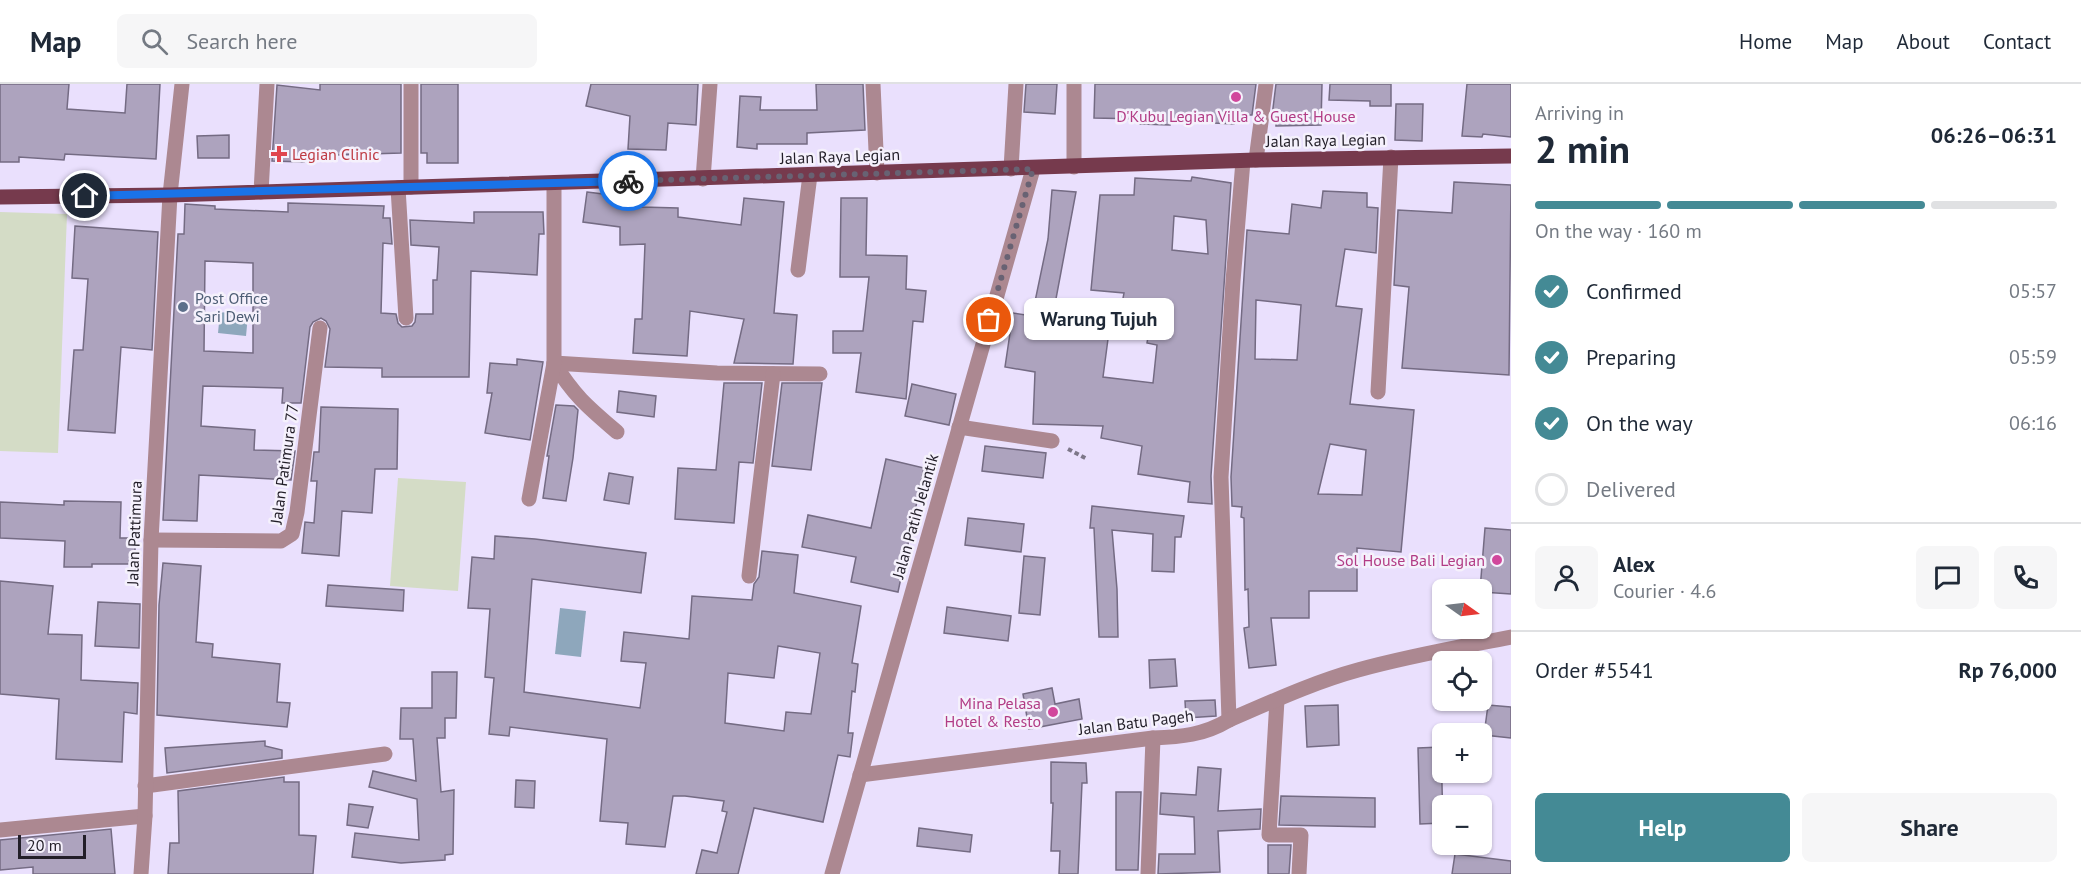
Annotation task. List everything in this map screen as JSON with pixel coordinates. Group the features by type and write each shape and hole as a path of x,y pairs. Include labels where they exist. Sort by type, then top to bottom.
{"main road":[{"name":"Jalan Raya Legian","path":"0,197 170,195 1011,170 1250,160 1511,156"}],"street":[{"name":"Jalan Pattimura","path":"141,874 145,816 151,540 170,195 182,84"},
{"path":"261,192 267,84"},
{"path":"406,318 404,188 411,84"},
{"path":"703,179 710,84"},
{"path":"873,84 877,173"},
{"path":"1011,170 1016,84"},
{"path":"1074,84 1074,167"},
{"path":"1229,720 1221,477 1233,281 1250,160 1266,84"},
{"path":"1377,392 1391,157"},
{"name":"Jalan Patih Jelantik","path":"832,874 1033,169"},
{"path":"798,270 810,176"},
{"path":"529,499 554,363 554,183"},
{"name":"Jalan Patimura 77","path":"151,540 281,542 292,534 297,512 320,328"},
{"path":"554,363 717,373 820,375"},
{"path":"554,363 581,401 617,432"},
{"path":"749,576 773,374"},
{"path":"958,428 1052,441"},
{"name":"Jalan Batu Pageh","path":"860,775 1153,738 1202,734 1314,684 1356,670 1419,654 1511,637"},
{"path":"1277,700 1269,835 1301,835 1299,874"},
{"path":"1148,874 1153,738"},
{"path":"145,786 385,754"},
{"path":"0,830 145,816"}],"green space":[{"path":"0,212 67,214 58,453 0,451"},
{"path":"398,478 466,482 458,591 390,586"}],"water":[{"path":"220,312 248,315 246,336 218,333"},
{"path":"560,608 586,611 581,657 555,654"}],"building":[{"path":"0,84 69,84 67,109 125,113 127,84 160,84 156,159 65,154 64,160 19,157 19,162 0,162"},
{"path":"320,84 401,84 401,153 304,156 304,162 272,161 277,85 320,90"},
{"path":"421,84 458,84 458,163 427,163 427,153 421,153"},
{"path":"591,84 698,84 696,125 668,123 666,150 628,149 630,116 586,106"},
{"path":"816,84 863,84 865,130 807,133 807,144 757,144 757,149 737,147 740,96 761,97 760,110 817,110"},
{"path":"1026,84 1057,84 1055,114 1024,112"},
{"path":"1095,84 1256,84 1252,115 1234,115 1234,124 1170,121 1170,125 1140,124 1140,119 1094,118"},
{"path":"1276,84 1322,84 1321,125 1276,126 1276,116 1272,116"},
{"path":"1330,84 1391,84 1391,106 1370,106 1370,101 1329,100"},
{"path":"1467,84 1511,84 1511,137 1483,134 1482,137 1462,136"},
{"path":"1396,104 1423,104 1422,141 1395,140"},
{"path":"229,135 229,158 198,158 197,136"},
{"path":"1192,177 1231,183 1211,476 1212,504 1188,502 1190,482 1138,474 1142,446 1101,438 1103,426 1033,424 1035,372 1005,367 1013,313 1032,316 1048,239 1052,190 1076,192 1052,320 1065,322 1063,333 1108,339 1103,377 1153,383 1157,345 1147,343 1148,337 1117,331 1124,293 1091,290 1100,195 1134,195 1135,178 1191,181","holes":["1174,216 1206,220 1208,254 1172,250"]},
{"path":"1454,182 1511,185 1509,375 1402,368 1409,287 1394,285 1398,210 1452,213"},
{"path":"1323,191 1367,193 1367,207 1378,208 1376,253 1345,249 1336,306 1362,309 1350,404 1414,410 1401,552 1357,548 1357,591 1309,591 1309,618 1271,618 1276,665 1249,668 1244,628 1249,627 1248,589 1245,590 1244,518 1241,517 1242,507 1232,506 1231,477 1247,230 1289,234 1292,204 1321,208","holes":["1256,300 1301,305 1297,360 1255,359","1330,444 1366,450 1362,495 1318,494"]},
{"path":"587,192 611,195 610,202 642,201 642,207 678,208 678,217 741,225 744,198 784,202 774,313 797,315 793,364 734,363 744,319 690,311 687,356 633,353 635,319 642,319 645,244 620,245 620,227 583,222"},
{"path":"841,198 867,198 866,255 907,256 906,289 926,291 923,322 913,321 906,399 856,392 861,353 833,353 833,331 863,331 869,277 840,277"},
{"path":"288,203 384,206 383,218 390,218 392,244 383,243 381,313 396,314 398,323 402,327 412,326 416,314 433,314 433,280 437,280 439,247 411,245 410,220 474,223 474,212 543,212 544,234 539,234 537,275 471,271 469,377 382,377 382,368 325,367 330,329 326,321 321,318 313,322 310,327 301,403 282,403 283,388 203,386 201,426 255,430 254,450 295,451 291,480 199,475 197,521 163,520 178,234 184,234 185,204 215,206 215,209 288,212","holes":["205,261 253,263 253,353 204,351"]},
{"path":"75,226 158,232 152,350 121,347 115,433 68,430 74,350 83,350 88,279 72,278"},
{"path":"517,359 543,362 530,440 485,433 492,393 487,393 490,363 517,365"},
{"path":"724,383 762,383 753,463 739,462 734,523 675,519 678,468 716,470"},
{"path":"782,383 822,383 811,470 772,466"},
{"path":"912,384 956,394 949,425 905,416"},
{"path":"619,391 656,396 654,417 617,412"},
{"path":"556,405 574,406 578,410 566,501 543,498 549,456 547,456"},
{"path":"321,407 398,409 397,469 375,469 372,513 342,511 339,556 302,553 305,522 314,523 317,481 311,481 314,452 319,452"},
{"path":"985,446 1046,453 1043,478 982,471"},
{"path":"886,459 924,468 898,592 851,582 856,557 802,547 808,515 871,528"},
{"path":"609,473 633,477 629,504 604,500"},
{"path":"64,501 121,502 120,538 135,538 135,564 92,564 92,567 64,567 65,541 0,538 0,502 64,505"},
{"path":"1092,506 1184,516 1181,537 1175,537 1174,572 1152,571 1153,534 1112,530 1118,637 1099,637 1094,528 1090,528"},
{"path":"968,518 1024,524 1021,552 965,545"},
{"name":"Sol House Bali Legian","path":"1485,528 1511,530 1511,594 1492,593 1492,579 1481,579"},
{"path":"495,536 646,553 641,593 532,579 524,692 640,708 646,663 621,661 624,632 689,639 692,596 752,600 754,584 759,577 762,551 798,555 794,593 861,606 852,663 858,664 855,692 852,691 848,733 853,733 850,757 838,755 823,822 754,808 738,874 696,874 702,850 717,853 727,812 722,811 724,801 673,796 665,847 626,844 628,823 600,821 607,739 510,727 509,736 489,734 494,678 485,677 490,609 468,608 472,557 494,559","holes":["778,646 820,653 811,714 786,712 784,731 725,723 728,673 774,678"]},
{"path":"1024,556 1045,558 1040,615 1019,613"},
{"path":"163,563 201,566 196,642 213,644 212,657 280,664 277,702 290,703 287,727 157,715 159,605"},
{"path":"0,581 53,586 48,634 82,635 81,680 138,683 137,714 124,712 122,762 56,759 59,699 0,694"},
{"path":"328,585 404,590 403,611 326,606"},
{"path":"98,602 140,604 139,648 95,646"},
{"path":"947,607 1011,616 1008,641 944,633"},
{"path":"1175,659 1177,686 1150,688 1149,660"},
{"path":"432,672 457,672 456,718 445,718 445,738 437,738 441,792 454,790 453,854 445,855 445,860 401,863 352,857 355,833 419,840 417,799 369,787 373,771 416,781 413,739 400,739 401,708 432,708"},
{"name":"Mina Pelasa Hotel & Resto","path":"1052,688 1055,704 1079,699 1082,719 1029,729 1023,694"},
{"path":"1215,700 1216,716 1186,718 1185,701"},
{"path":"1338,705 1339,745 1307,747 1305,706"},
{"path":"1492,705 1511,707 1511,738 1492,736 1492,723 1486,723 1487,711 1492,711"},
{"path":"265,741 265,746 282,750 282,758 167,773 165,748"},
{"path":"1432,747 1432,783 1442,783 1442,795 1432,795 1432,823 1420,824 1418,748"},
{"path":"1051,762 1086,763 1087,783 1082,783 1078,874 1059,874 1060,851 1051,851 1053,803 1051,803"},
{"path":"1198,767 1221,769 1218,811 1261,809 1260,829 1218,831 1220,872 1158,874 1159,854 1195,854 1194,817 1160,814 1161,793 1196,795"},
{"path":"284,777 284,782 299,782 299,835 316,836 313,874 168,874 170,843 179,843 178,791"},
{"path":"516,780 535,781 534,808 515,807"},
{"path":"1116,792 1141,792 1138,870 1116,870"},
{"path":"1281,796 1375,798 1375,827 1279,825"},
{"path":"349,804 373,807 368,828 347,825"},
{"path":"919,828 972,835 970,852 917,846"},
{"path":"111,829 115,874 33,874 33,867 0,870 0,840"},
{"path":"1268,845 1291,845 1289,874 1268,874"},
{"path":"1455,855 1511,861 1511,874 1452,874"}],"way so far":[{"path":"628,181 1033,169 989,320"}],"place":[{"name":"D'Kubu Legian Villa & Guest House","path":"1236,97"},
{"name":"Legian Clinic","path":"279,154"},
{"name":"Post Office Sari Dewi","path":"183,307"},
{"name":"Warung Tujuh","path":"989,320"},
{"name":"Sol House Bali Legian","path":"1497,560"},
{"name":"Mina Pelasa Hotel & Resto","path":"1053,712"}],"route":[{"path":"85,196 628,181"}]}
